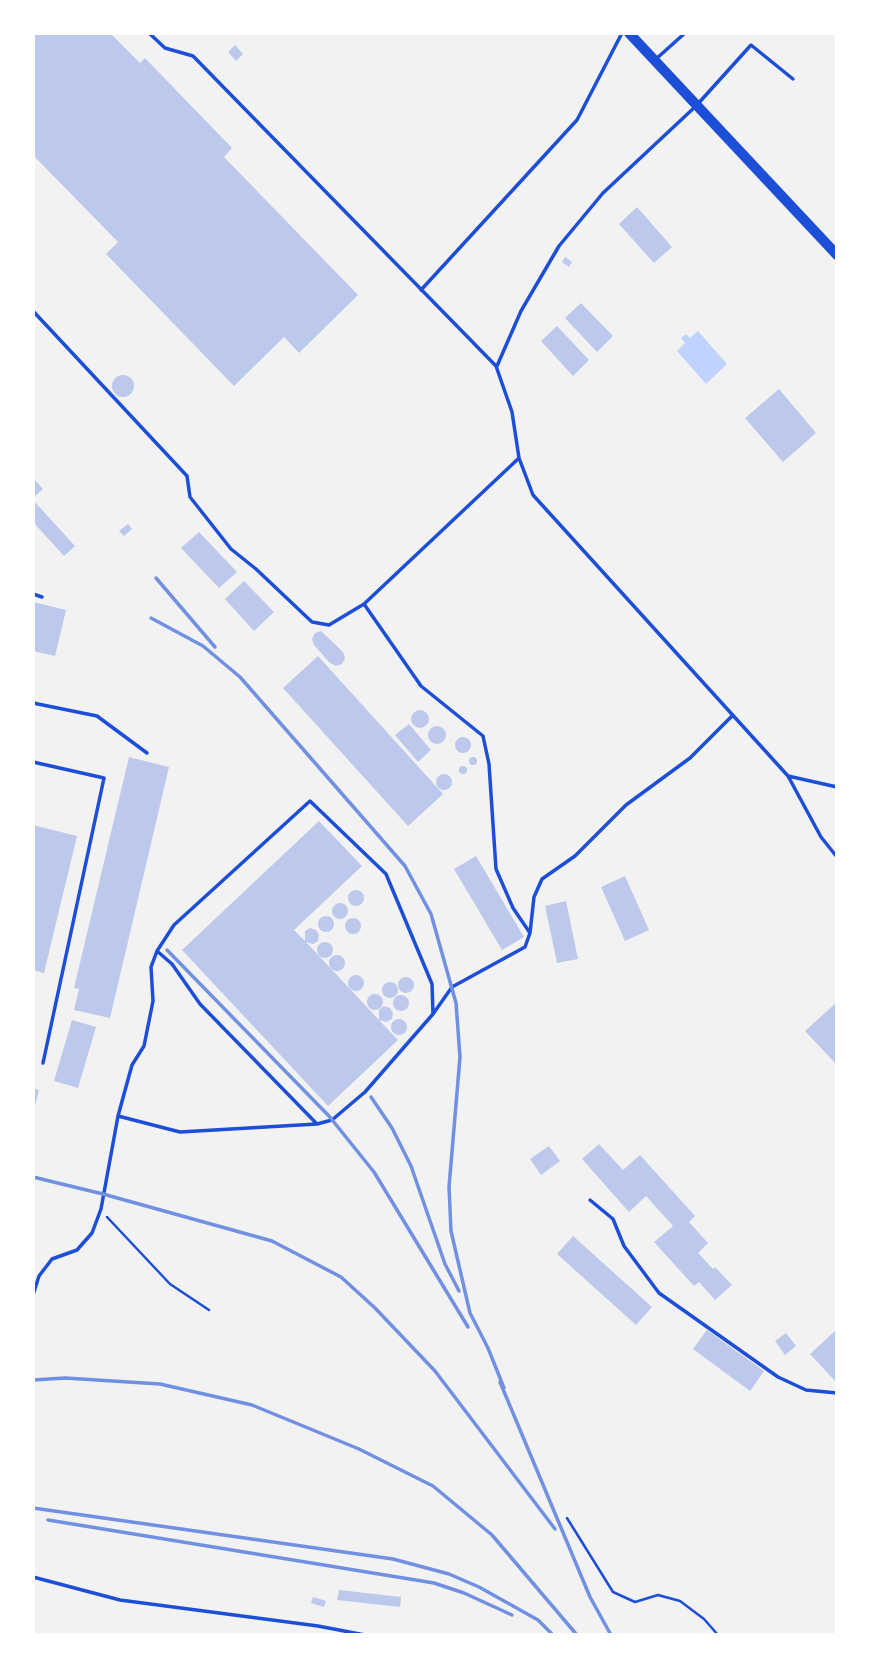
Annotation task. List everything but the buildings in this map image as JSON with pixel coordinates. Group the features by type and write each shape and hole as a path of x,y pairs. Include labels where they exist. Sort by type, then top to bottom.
{"main road":[{"path":"629,33 837,255"}],"lane":[{"path":"149,33 165,48 193,56 496,366 512,412 519,458 533,495 788,776 821,837 837,857"},
{"path":"421,290 577,120 622,33"},
{"path":"654,60 685,33"},
{"path":"496,366 521,311 559,246 603,192 696,106 751,45 793,79"},
{"path":"33,311 187,476 190,497 230,549 256,569 312,622 329,625 364,604 519,458"},
{"path":"33,594 42,597"},
{"path":"364,604 421,686 483,736 489,764 496,869 513,908 530,933"},
{"path":"33,703 97,716 147,753"},
{"path":"118,1116 180,1132 317,1124 332,1120 365,1092 433,1014 452,987 524,947 530,933 534,897 542,879 575,856 626,805 690,758 733,715"},
{"path":"33,762 104,778 43,1063"},
{"path":"788,776 837,788"},
{"path":"33,1295 39,1276 52,1259 77,1251 92,1233 100,1209 118,1116 132,1065 144,1046 153,1001 152,967 157,951 174,925 310,801 386,874 432,984 433,1014"},
{"path":"157,951 172,964 200,1004 317,1124"},
{"path":"590,1200 613,1219 624,1247 659,1293 778,1377 806,1390 837,1393"},
{"path":"33,1577 120,1600 318,1626 365,1635"}],"path":[{"path":"100,1209 170,1284 209,1310"},
{"path":"567,1518 613,1592 635,1602 658,1595 680,1601 704,1619 718,1635"}],"water":[{"path":"698,331 727,364 706,384 677,351 685,343 681,338 686,334 690,338"}],"railway":[{"path":"156,578 215,647"},
{"path":"151,618 203,646 240,677 405,866 431,914 456,1003 460,1057 449,1187 451,1231 470,1313 504,1388"},
{"path":"167,950 329,1116 374,1172 468,1327"},
{"path":"371,1097 392,1128 411,1166 445,1264 459,1291"},
{"path":"33,1177 272,1241 341,1277 375,1308 435,1371 555,1529"},
{"path":"33,1380 65,1378 160,1384 252,1405 359,1449 433,1486 492,1535 577,1635"},
{"path":"500,1382 590,1597 611,1635"},
{"path":"33,1508 393,1559 449,1574 479,1587 538,1620 553,1635"},
{"path":"48,1520 434,1583 464,1593 512,1615"}]}
